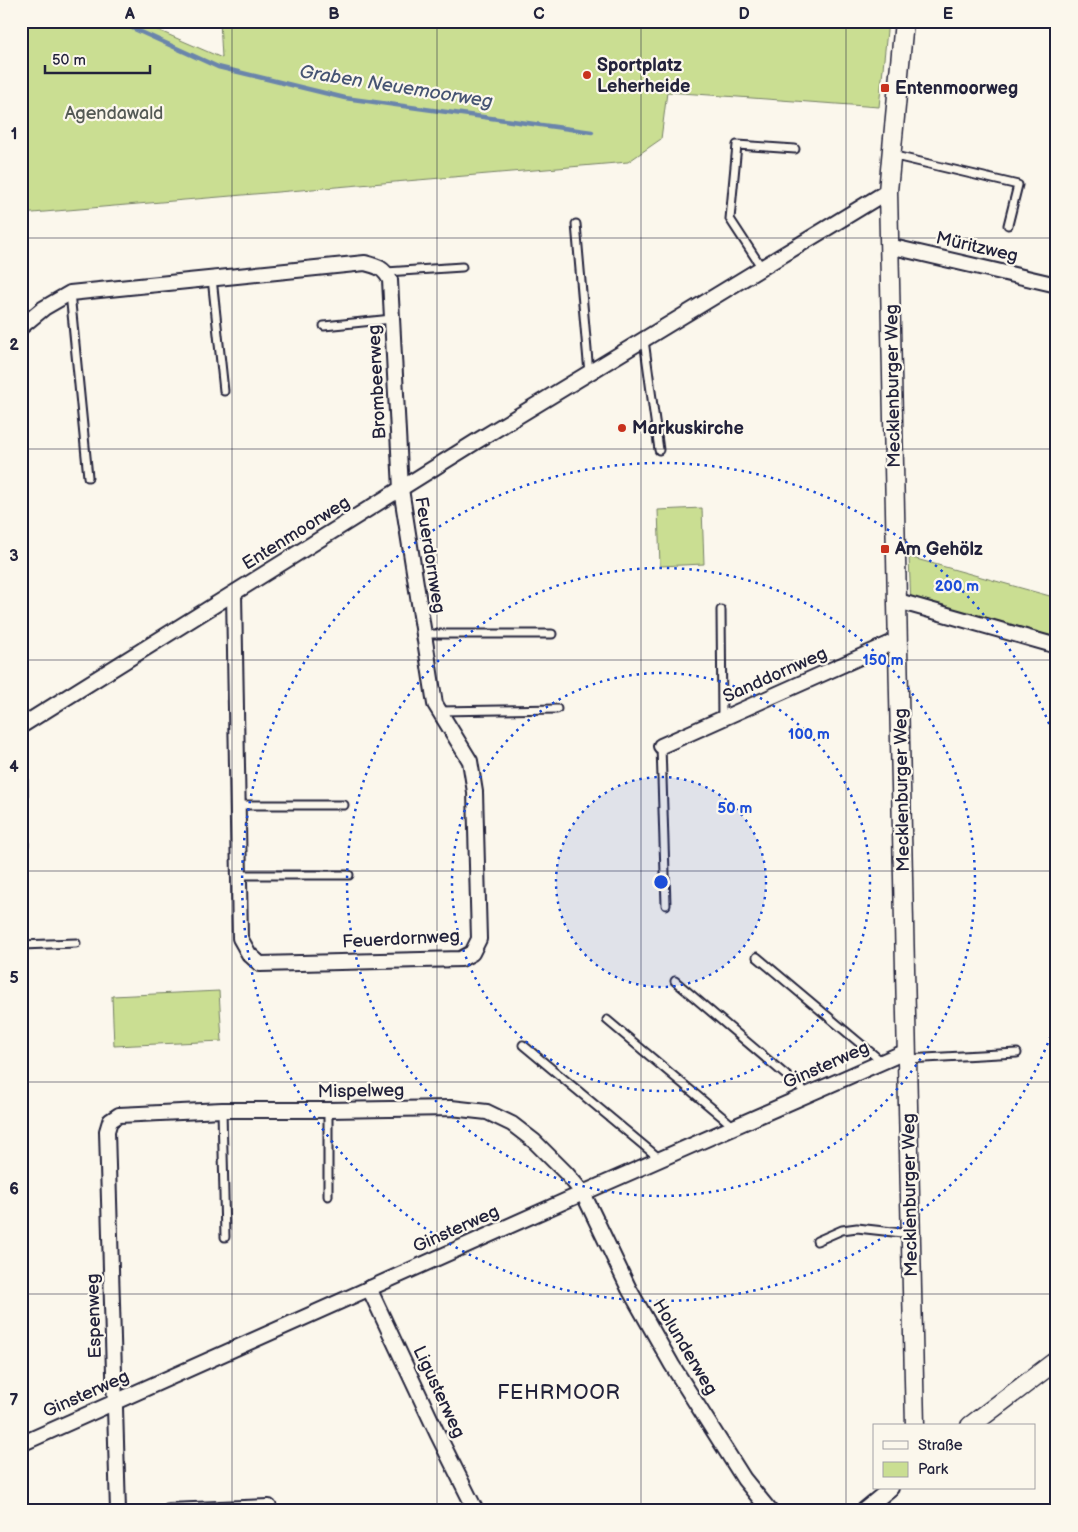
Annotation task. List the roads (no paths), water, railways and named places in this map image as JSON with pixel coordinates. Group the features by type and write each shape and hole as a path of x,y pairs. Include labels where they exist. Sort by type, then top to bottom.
{"street":[{"name":"Mecklenburger Weg","path":"904,21 888,191 915,1424"},
{"name":"Entenmoorweg","path":"22,726 401,489 888,191"},
{"name":"Müritzweg","path":"890,246 1057,285"},
{"path":"21,327 44,308 70,293 365,263 380,267 386,272"},
{"name":"Brombeerweg","path":"386,272 390,280 401,489"},
{"name":"Feuerdornweg","path":"234,594 240,938 249,954 260,964 462,959 472,952 479,939 475,792 470,761 434,704 401,489"},
{"path":"898,601 1057,646"},
{"name":"Sanddornweg","path":"661,746 898,640"},
{"name":"Ginsterweg","path":"21,1444 733,1126 881,1062 907,1055"},
{"name":"Mispelweg","path":"110,1120 119,1115 222,1110 451,1108 487,1112 512,1124 534,1141 583,1193"},
{"name":"Espenweg","path":"110,1120 107,1131 118,1511"},
{"name":"Holunderweg","path":"583,1193 629,1288 672,1365 744,1478 770,1511"},
{"name":"Ligusterweg","path":"369,1288 437,1434 476,1511"},
{"path":"973,1424 1057,1360"},
{"path":"863,1511 889,1490"},
{"path":"169,1511 269,1507"}],"lane":[{"path":"762,268 730,219 737,145 795,149"},
{"path":"891,155 1018,184 1008,225"},
{"path":"576,224 589,373"},
{"path":"386,272 462,267"},
{"path":"212,278 224,391"},
{"path":"70,293 88,477"},
{"path":"324,326 392,319"},
{"path":"644,340 659,450"},
{"name":"Sanddornweg","path":"721,610 722,719"},
{"path":"424,634 552,634"},
{"path":"439,711 557,709"},
{"name":"Entenmoorweg","path":"22,726 24,845"},
{"path":"661,746 666,905"},
{"path":"237,804 344,805"},
{"path":"238,875 349,875"},
{"path":"21,945 76,943"},
{"path":"757,956 881,1062"},
{"path":"675,980 808,1094"},
{"path":"607,1020 733,1126"},
{"path":"523,1045 660,1159"},
{"path":"907,1055 1017,1053"},
{"path":"222,1110 225,1237"},
{"path":"328,1110 328,1196"},
{"path":"817,1241 842,1230 857,1228 911,1234"}],"waterway":[{"name":"Graben Neuemoorweg","path":"117,21 218,67 345,98 592,132"}],"place":[{"name":"Sportplatz Leherheide","path":"587,75"},
{"name":"Entenmoorweg","path":"885,88"},
{"name":"Markuskirche","path":"622,428"},
{"name":"Am Gehölz","path":"885,549"}],"district":[{"name":"FEHRMOOR","path":"559,1393"}],"park label":[{"name":"Agendawald","path":"114,113"}]}
